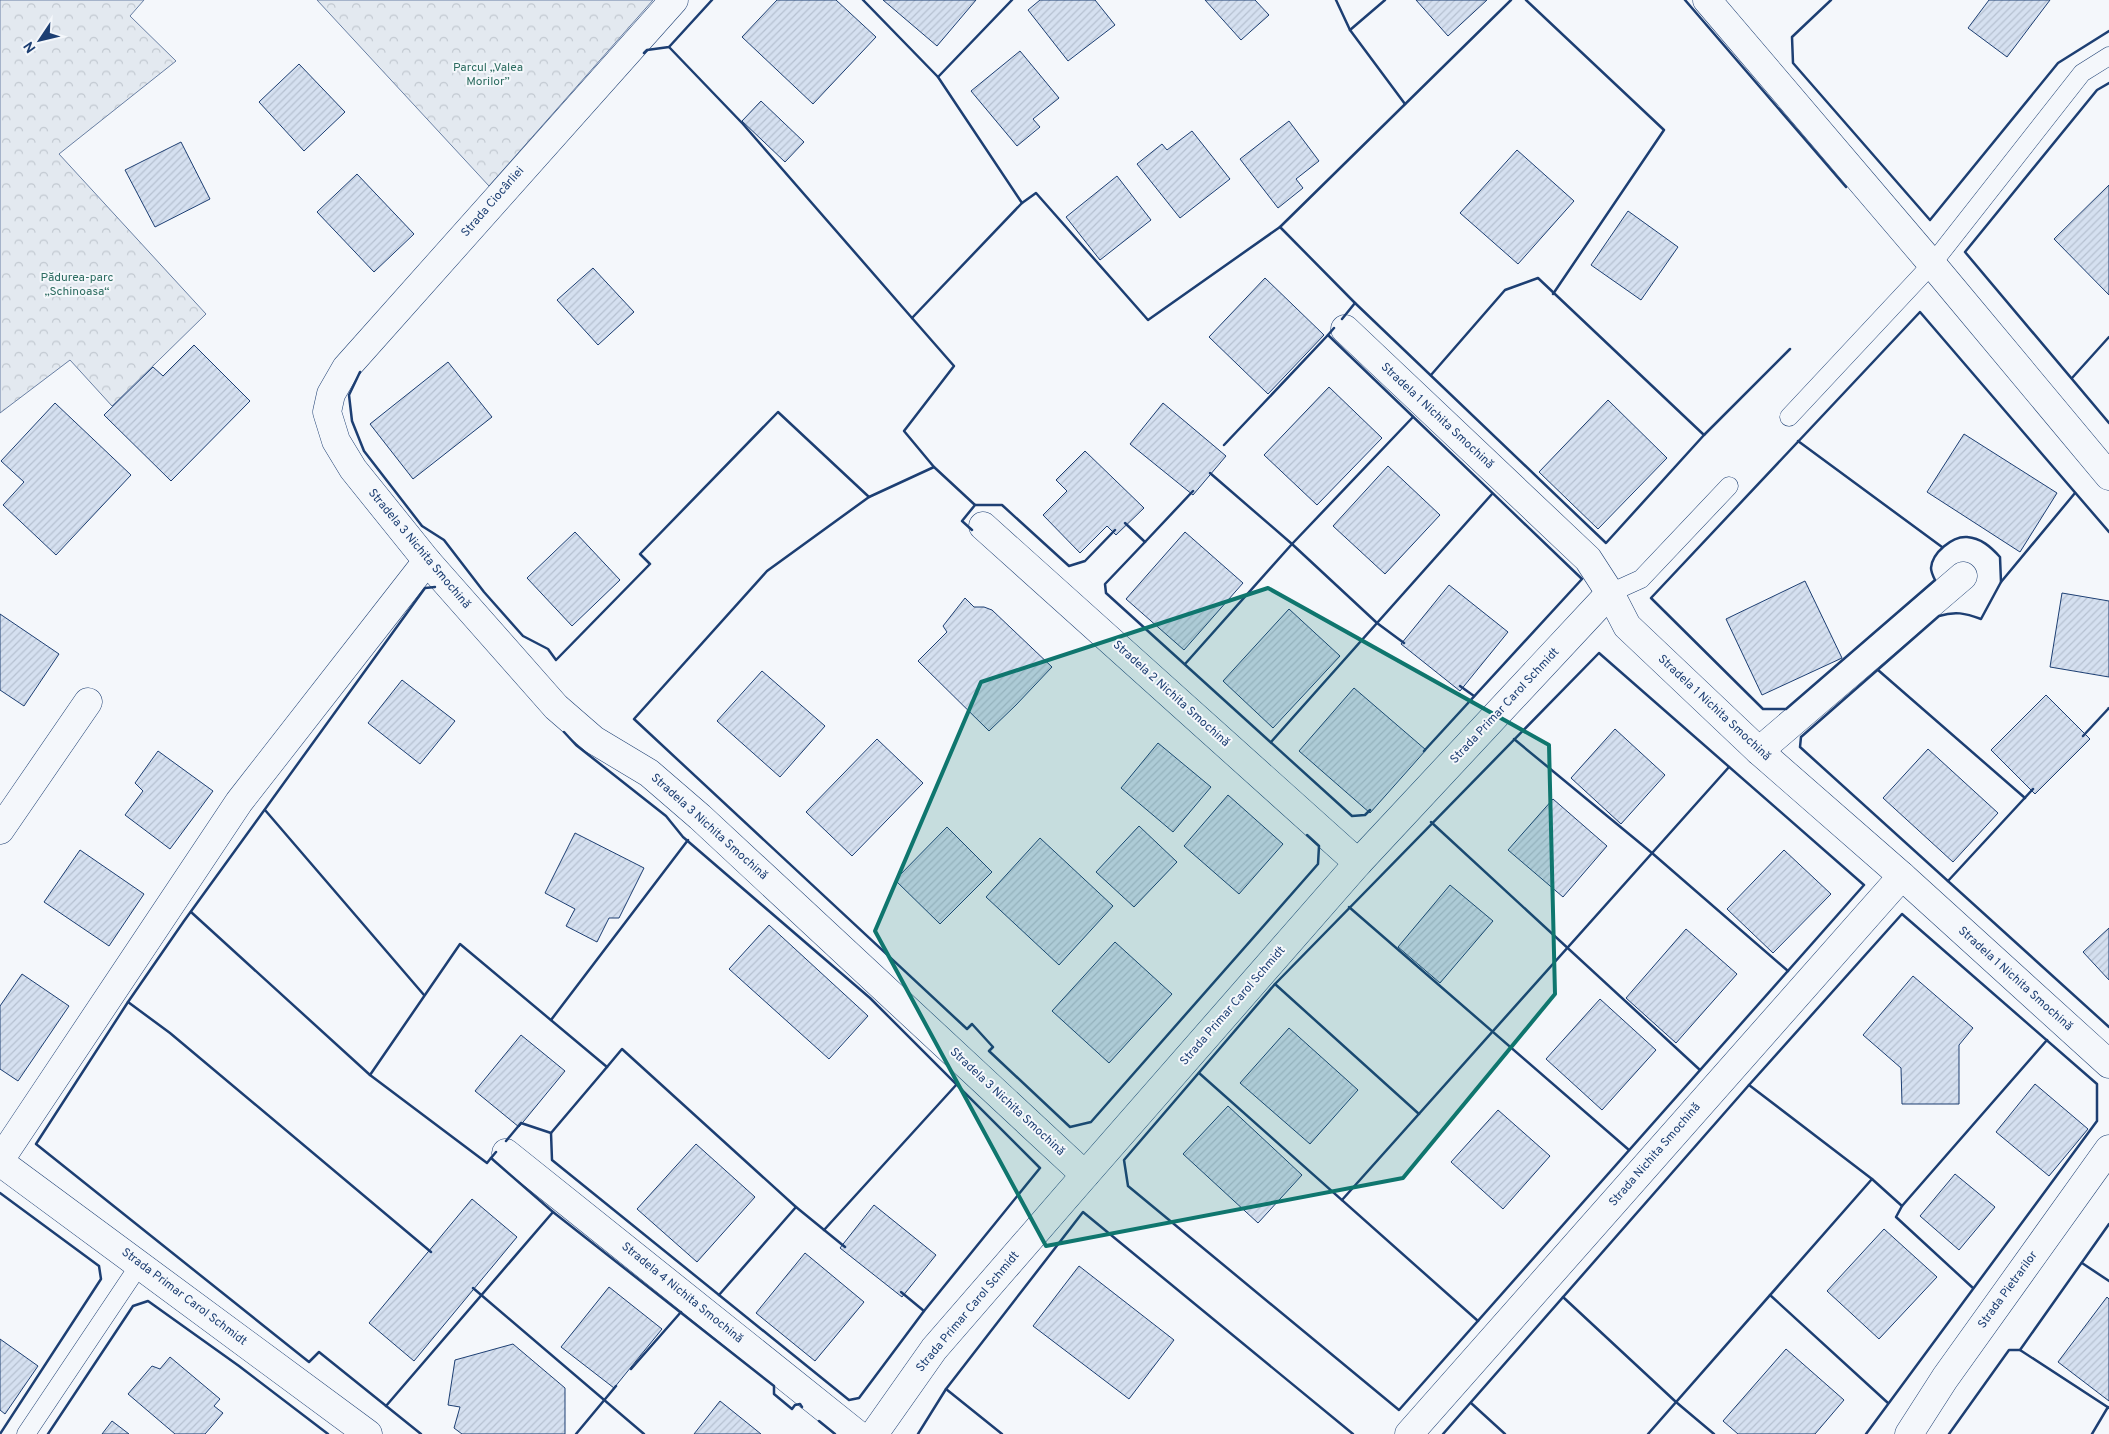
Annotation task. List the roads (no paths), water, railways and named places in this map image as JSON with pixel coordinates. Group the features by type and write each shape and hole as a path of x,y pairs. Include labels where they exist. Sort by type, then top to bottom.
{"street":[{"name":"Strada Ciocârliei","path":"327,412 331,394 346,368 674,0"},
{"path":"1707,0 1932,264 2109,476"},
{"name":"Stradela 1 Nichita Smochină","path":"1345,329 1588,559 1610,593 1627,626 1759,751 1902,876 2109,1064"},
{"name":"Stradela 3 Nichita Smochină","path":"327,412 336,441 353,469 427,562 556,707 594,740 649,773 700,817 1085,1175"},
{"name":"Stradela 2 Nichita Smochină","path":"983,526 1358,863"},
{"path":"0,1161 239,802 427,562"},
{"path":"1759,751 1963,576"},
{"name":"Strada Primar Carol Schmidt","path":"874,1434 934,1349 1358,863 1610,593"},
{"path":"0,830 88,702"},
{"name":"Strada Nichita Smochină","path":"1408,1434 1902,876"},
{"name":"Strada Pietrarilor","path":"1909,1434 1945,1378 2109,1149"},
{"name":"Stradela 4 Nichita Smochină","path":"506,1153 857,1434"},
{"name":"Strada Primar Carol Schmidt","path":"0,1161 368,1434"}],"lane":[{"path":"1789,417 1932,264 2082,73 2109,56"},
{"path":"1610,593 1641,579 1730,486"},
{"path":"26,1434 140,1264"}],"park label":[{"name":"Parcul „Valea Morilor”","path":"488,75"},
{"name":"Pădurea-parc „Schinoasa“","path":"77,285"}]}
